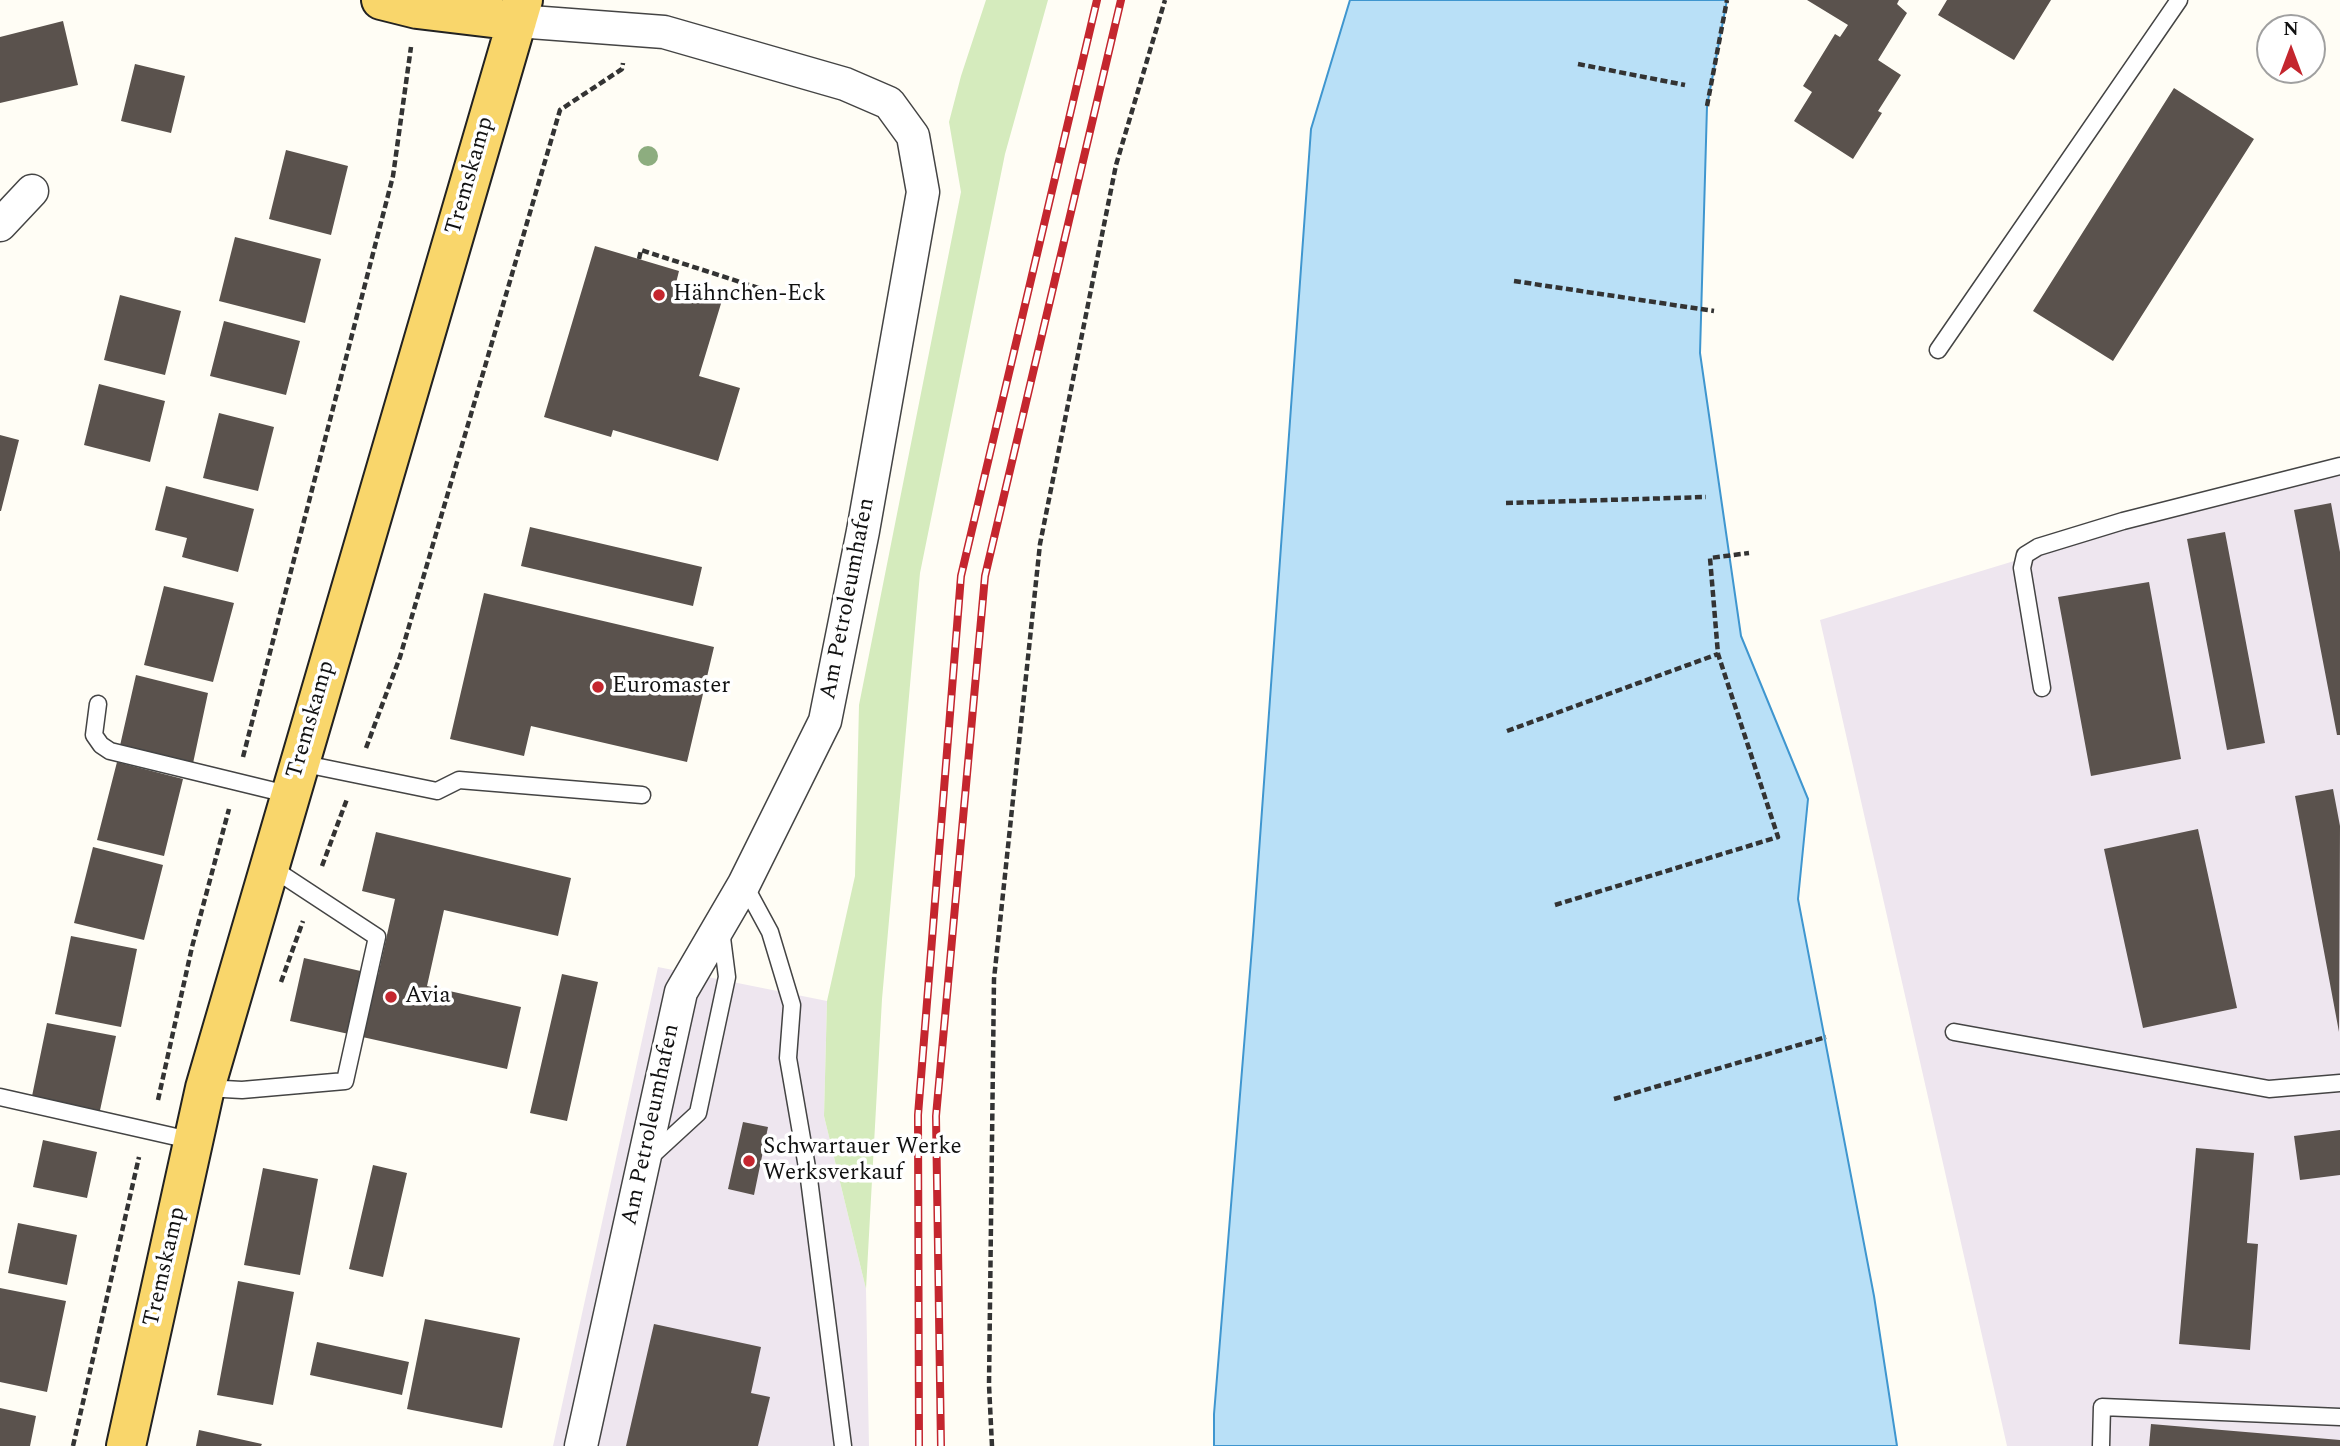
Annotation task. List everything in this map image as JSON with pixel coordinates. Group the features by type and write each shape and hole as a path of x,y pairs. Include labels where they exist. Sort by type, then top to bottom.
{"main road":[{"path":"399,4 520,11"},
{"name":"Tremskamp","path":"126,1446 205,1088 520,11"}],"street":[{"name":"Am Petroleumhafen","path":"520,11 664,32 814,74 889,103 914,136 923,192 863,531 825,721 744,884 681,992 581,1446"},
{"path":"0,225 32,191"}],"lane":[{"path":"1938,350 2179,0"},
{"path":"2042,688 2022,568 2025,555 2038,547 2123,521 2340,466"},
{"path":"98,704 94,735 101,745 110,751 236,782 355,774 437,791 459,780 642,795"},
{"path":"205,1088 242,1090 345,1081 377,937 269,866"},
{"path":"744,884 770,932 792,1005 788,1058 809,1180 843,1446"},
{"path":"644,1163 698,1113 727,978 720,925"},
{"path":"1954,1032 2269,1089 2340,1083"},
{"path":"0,1097 194,1141"},
{"path":"2101,1446 2102,1406 2340,1417"}],"path":[{"path":"992,1446 989,1385 994,979 1040,544 1116,165 1165,0"},
{"path":"1707,106 1727,0"},
{"path":"73,1446 143,1142 152,1130 192,947 393,176 399,4"},
{"path":"279,985 400,657 560,110 622,69 628,28"},
{"path":"1578,64 1685,85"},
{"path":"639,259 641,250 768,291"},
{"path":"1514,281 1714,311"},
{"path":"1506,503 1706,497"},
{"path":"1555,905 1778,837 1718,654 1710,558 1749,553"},
{"path":"1507,731 1718,654"},
{"path":"1615,1099 1826,1037"}],"shaded area":[{"path":"2340,462 2340,1446 2007,1446 1820,620"},
{"path":"658,967 827,1001 824,1116 866,1289 869,1446 553,1446"}],"green space":[{"path":"986,0 1048,0 1005,154 920,573 882,999 866,1289 824,1116 827,1001 855,876 859,705 961,192 949,122"}],"water":[{"path":"1350,0 1727,0 1707,106 1700,353 1741,636 1808,799 1798,899 1874,1296 1897,1446 1214,1446 1214,1414 1253,935 1311,129"}],"building":[{"path":"1807,0 1899,0 1897,4 1907,13 1878,60 1901,75 1878,111 1882,113 1853,159 1794,121 1812,92 1803,86 1835,34 1840,37 1848,25"},
{"path":"1947,0 2051,0 2014,60 1938,15"},
{"path":"63,21 78,85 0,103 0,37"},
{"path":"135,64 185,76 171,133 121,121"},
{"path":"2174,88 2254,139 2113,361 2033,311"},
{"path":"286,150 348,166 331,235 269,219"},
{"path":"235,237 321,259 305,323 219,301"},
{"path":"595,246 679,271 676,283 723,297 699,376 740,388 718,461 613,430 611,437 544,417"},
{"path":"120,295 181,311 165,375 104,360"},
{"path":"224,321 300,341 286,395 210,376"},
{"path":"99,384 165,401 150,462 84,445"},
{"path":"219,413 274,427 258,491 203,478"},
{"path":"0,435 19,440 1,511 0,511"},
{"path":"166,486 254,509 238,572 182,557 187,538 155,530"},
{"path":"2331,503 2340,552 2340,735 2337,735 2294,510"},
{"path":"530,527 702,567 693,606 521,566"},
{"path":"2225,532 2265,743 2227,750 2187,539"},
{"path":"2149,582 2181,759 2091,776 2058,597"},
{"path":"164,586 234,603 213,682 144,665"},
{"path":"484,593 714,647 687,762 531,726 524,756 450,739"},
{"path":"136,675 208,693 192,768 119,750"},
{"path":"117,762 183,779 164,856 97,840"},
{"path":"2333,789 2340,826 2339,1032 2295,796"},
{"path":"2198,829 2237,1008 2143,1028 2104,849"},
{"path":"376,832 571,878 558,936 444,910 427,986 521,1007 507,1069 290,1021 304,958 378,975 395,899 362,891"},
{"path":"93,847 163,865 144,940 74,923"},
{"path":"71,936 137,949 121,1027 55,1014"},
{"path":"562,974 598,982 567,1121 530,1113"},
{"path":"47,1023 116,1036 99,1115 31,1101"},
{"path":"743,1122 768,1127 754,1195 728,1189"},
{"path":"2340,1130 2340,1175 2300,1180 2294,1136"},
{"path":"43,1140 97,1152 87,1198 33,1187"},
{"path":"2196,1148 2254,1153 2247,1243 2258,1244 2250,1350 2179,1344"},
{"path":"373,1165 407,1173 383,1277 349,1269"},
{"path":"263,1168 318,1179 300,1275 244,1265"},
{"path":"18,1223 77,1235 67,1285 8,1273"},
{"path":"238,1281 294,1292 273,1405 217,1395"},
{"path":"0,1288 66,1301 47,1392 0,1382"},
{"path":"425,1319 520,1338 502,1428 407,1409"},
{"path":"654,1324 761,1347 751,1393 770,1397 758,1446 626,1446"},
{"path":"317,1342 409,1362 402,1395 310,1375"},
{"path":"0,1408 36,1416 30,1446 0,1446"},
{"path":"2151,1424 2340,1440 2340,1446 2149,1446"},
{"path":"199,1430 262,1444 196,1446"}],"railway":[{"path":"919,1446 918,1115 961,576 1097,0"},
{"path":"941,1446 936,1116 985,576 1121,0"}],"place":[{"name":"Hähnchen-Eck","path":"659,295"},
{"name":"Euromaster","path":"598,687"},
{"name":"Avia","path":"391,997"},
{"name":"Schwartauer Werke Werksverkauf","path":"749,1161"}]}
